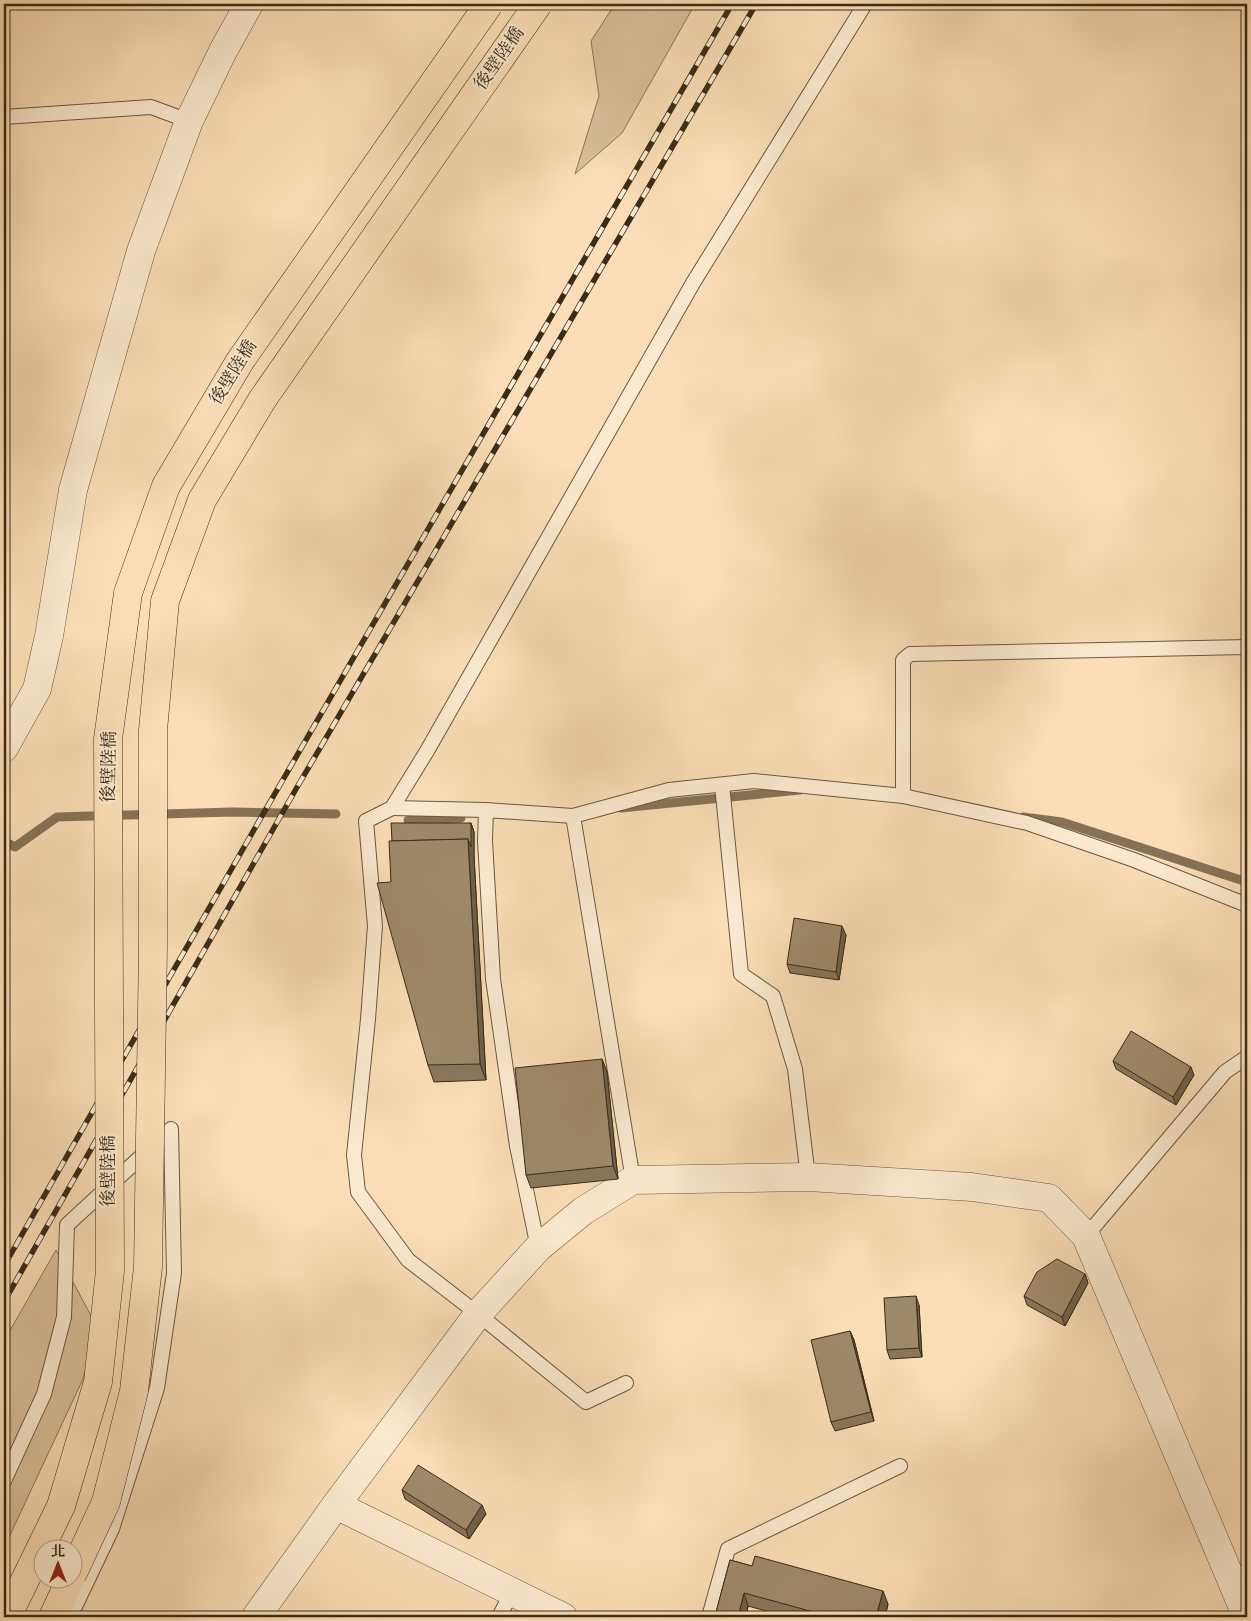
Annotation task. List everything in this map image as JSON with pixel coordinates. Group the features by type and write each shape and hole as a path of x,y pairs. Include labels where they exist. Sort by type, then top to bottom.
{"main road":[{"name":"後壁陸橋","path":"7,1617 61,1506 98,1382 110,1271 108,739 128,593 166,486 240,361 490,4"},
{"name":"後壁陸橋","path":"82,1555 109,1493 134,1391 148,1267 154,730 165,601 202,500 262,400 538,4"},
{"name":"後壁陸橋","path":"53,1617 67,1588"}],"street":[{"path":"4,748 37,689 49,636 73,490 141,251 189,121 223,51 249,4"},
{"path":"256,1617 336,1504 478,1314 538,1248 583,1211 633,1180 808,1177 972,1187 1049,1198 1086,1236 1247,1617"},
{"path":"336,1504 563,1617"}],"lane":[{"path":"392,808 432,742 693,283 865,4"},
{"path":"4,117 151,107 189,121"},
{"path":"903,796 903,660 910,654 1247,648"},
{"path":"626,1383 586,1402 408,1260 358,1192 354,1155 375,926 366,821 392,808 486,810 573,816 669,790 754,781 903,796 1027,823 1134,860 1247,905"},
{"path":"722,785 740,974 773,996 794,1069 808,1177"},
{"path":"486,810 485,841 493,979 517,1146 538,1248"},
{"path":"573,816 633,1180"},
{"path":"1086,1236 1225,1072 1244,1059 1247,1060"},
{"path":"4,1481 44,1394 64,1317 67,1225 172,1129 174,1273 157,1388 112,1529 70,1617"},
{"path":"709,1617 728,1550 900,1466"},
{"path":"499,1617 512,1592"}],"shaded area":[{"path":"615,4 695,4 622,133 575,174 599,96 591,41"},
{"path":"56,1250 97,1327 83,1379 4,1548 4,1341"}],"building":[{"path":"391,823 471,823 471,847 468,839 392,841"},
{"path":"468,839 480,1064 428,1065 377,883 391,882 389,841"},
{"path":"794,918 842,926 836,972 787,964"},
{"path":"1131,1031 1191,1067 1173,1097 1113,1061"},
{"path":"602,1059 613,1166 526,1175 515,1068"},
{"path":"1057,1259 1085,1274 1062,1317 1024,1296 1037,1272"},
{"path":"916,1296 919,1348 887,1350 884,1298"},
{"path":"850,1331 871,1412 831,1422 811,1340"},
{"path":"418,1465 482,1505 466,1530 402,1490"},
{"path":"755,1556 883,1591 876,1617 832,1617 744,1593 738,1617 715,1616 730,1560 752,1566"}],"waterway":[{"path":"621,808 800,790"},
{"path":"4,841 15,847 57,817 233,812 336,814"},
{"path":"1023,817 1062,822 1247,882"},
{"path":"408,820 461,818"}],"railway":[{"path":"4,1266 732,4"},
{"path":"4,1302 296,789 756,4"}]}
